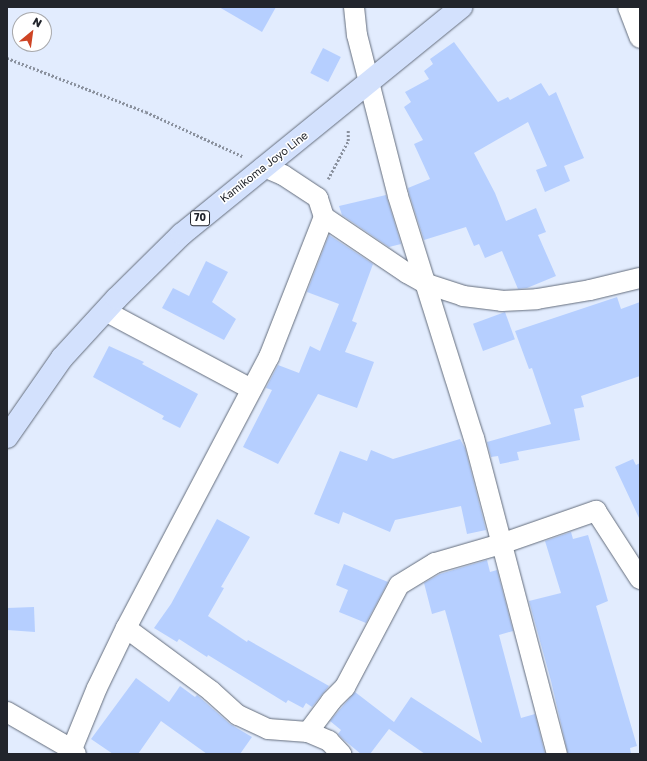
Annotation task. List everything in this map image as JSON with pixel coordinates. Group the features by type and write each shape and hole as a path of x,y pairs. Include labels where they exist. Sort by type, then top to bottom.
{"main road":[{"name":"Kamikoma Joyo Line","path":"7,437 62,358 105,311 191,226 370,83 461,7"}],"street":[{"path":"354,7 356,35 370,83 398,196 428,284 474,438 557,754"},
{"path":"628,7 640,38"},
{"path":"264,167 283,175 318,198 324,217 376,254 428,284 463,296 502,301 538,299 590,290 640,278"},
{"path":"7,712 72,752 126,628 269,357 324,217"},
{"path":"105,311 251,389"},
{"path":"308,732 331,700 346,687 399,585 435,563 501,544 596,511 640,579"},
{"path":"126,628 211,691 238,715 268,729 308,732 328,741 341,754"}],"path":[{"path":"7,58 146,112 264,167"},
{"path":"318,198 348,141 348,128 334,112"}],"building":[{"path":"219,7 276,7 262,32"},
{"path":"454,42 498,102 508,97 510,100 541,83 549,96 556,92 584,158 564,166 570,181 545,192 536,170 547,166 528,122 474,153 495,193 506,221 536,208 546,232 538,235 556,276 527,288 518,289 502,251 485,258 479,244 474,246 466,227 424,240 409,193 408,188 430,179 414,144 423,140 404,107 411,102 405,92 429,79 424,71 433,64 430,59"},
{"path":"323,48 341,57 328,82 310,73"},
{"path":"386,195 401,244 389,247 342,215 339,206"},
{"path":"329,235 373,264 352,321 357,323 345,352 374,362 357,408 318,394 278,464 243,447 272,390 266,388 278,365 299,373 310,346 320,351 339,304 307,292"},
{"path":"206,261 228,272 212,302 236,319 224,340 162,308 173,288 189,296"},
{"path":"617,297 621,309 640,302 640,376 581,396 584,407 574,409 580,440 517,452 519,460 500,464 498,456 491,457 487,442 551,424 532,368 529,369 515,331"},
{"path":"505,312 515,339 483,351 473,324"},
{"path":"109,346 144,362 142,364 198,394 180,428 162,419 164,416 93,377"},
{"path":"460,439 465,448 486,530 467,534 461,506 395,520 390,532 343,512 339,524 314,514 340,451 367,461 371,450 393,459"},
{"path":"633,459 636,465 640,463 640,520 615,467"},
{"path":"217,519 250,537 221,587 224,588 208,616 247,642 248,640 329,686 312,707 306,703 303,708 288,700 286,703 208,655 207,657 179,639 177,642 154,628 171,604"},
{"path":"571,532 573,539 588,535 608,601 596,606 637,746 630,748 631,754 568,754 551,681 529,601 561,593 545,541"},
{"path":"487,560 490,572 497,570 513,631 499,635 521,718 535,714 545,754 425,754 389,729 370,754 361,754 338,734 341,730 330,721 355,692 394,722 411,697 482,743 445,610 432,614 424,583 440,574"},
{"path":"344,564 388,582 366,623 339,612 348,590 336,585"},
{"path":"34,607 35,632 7,630 7,608"},
{"path":"136,678 169,702 180,686 195,697 197,695 230,724 252,737 240,754 207,754 161,721 138,754 113,754 91,739"}]}
